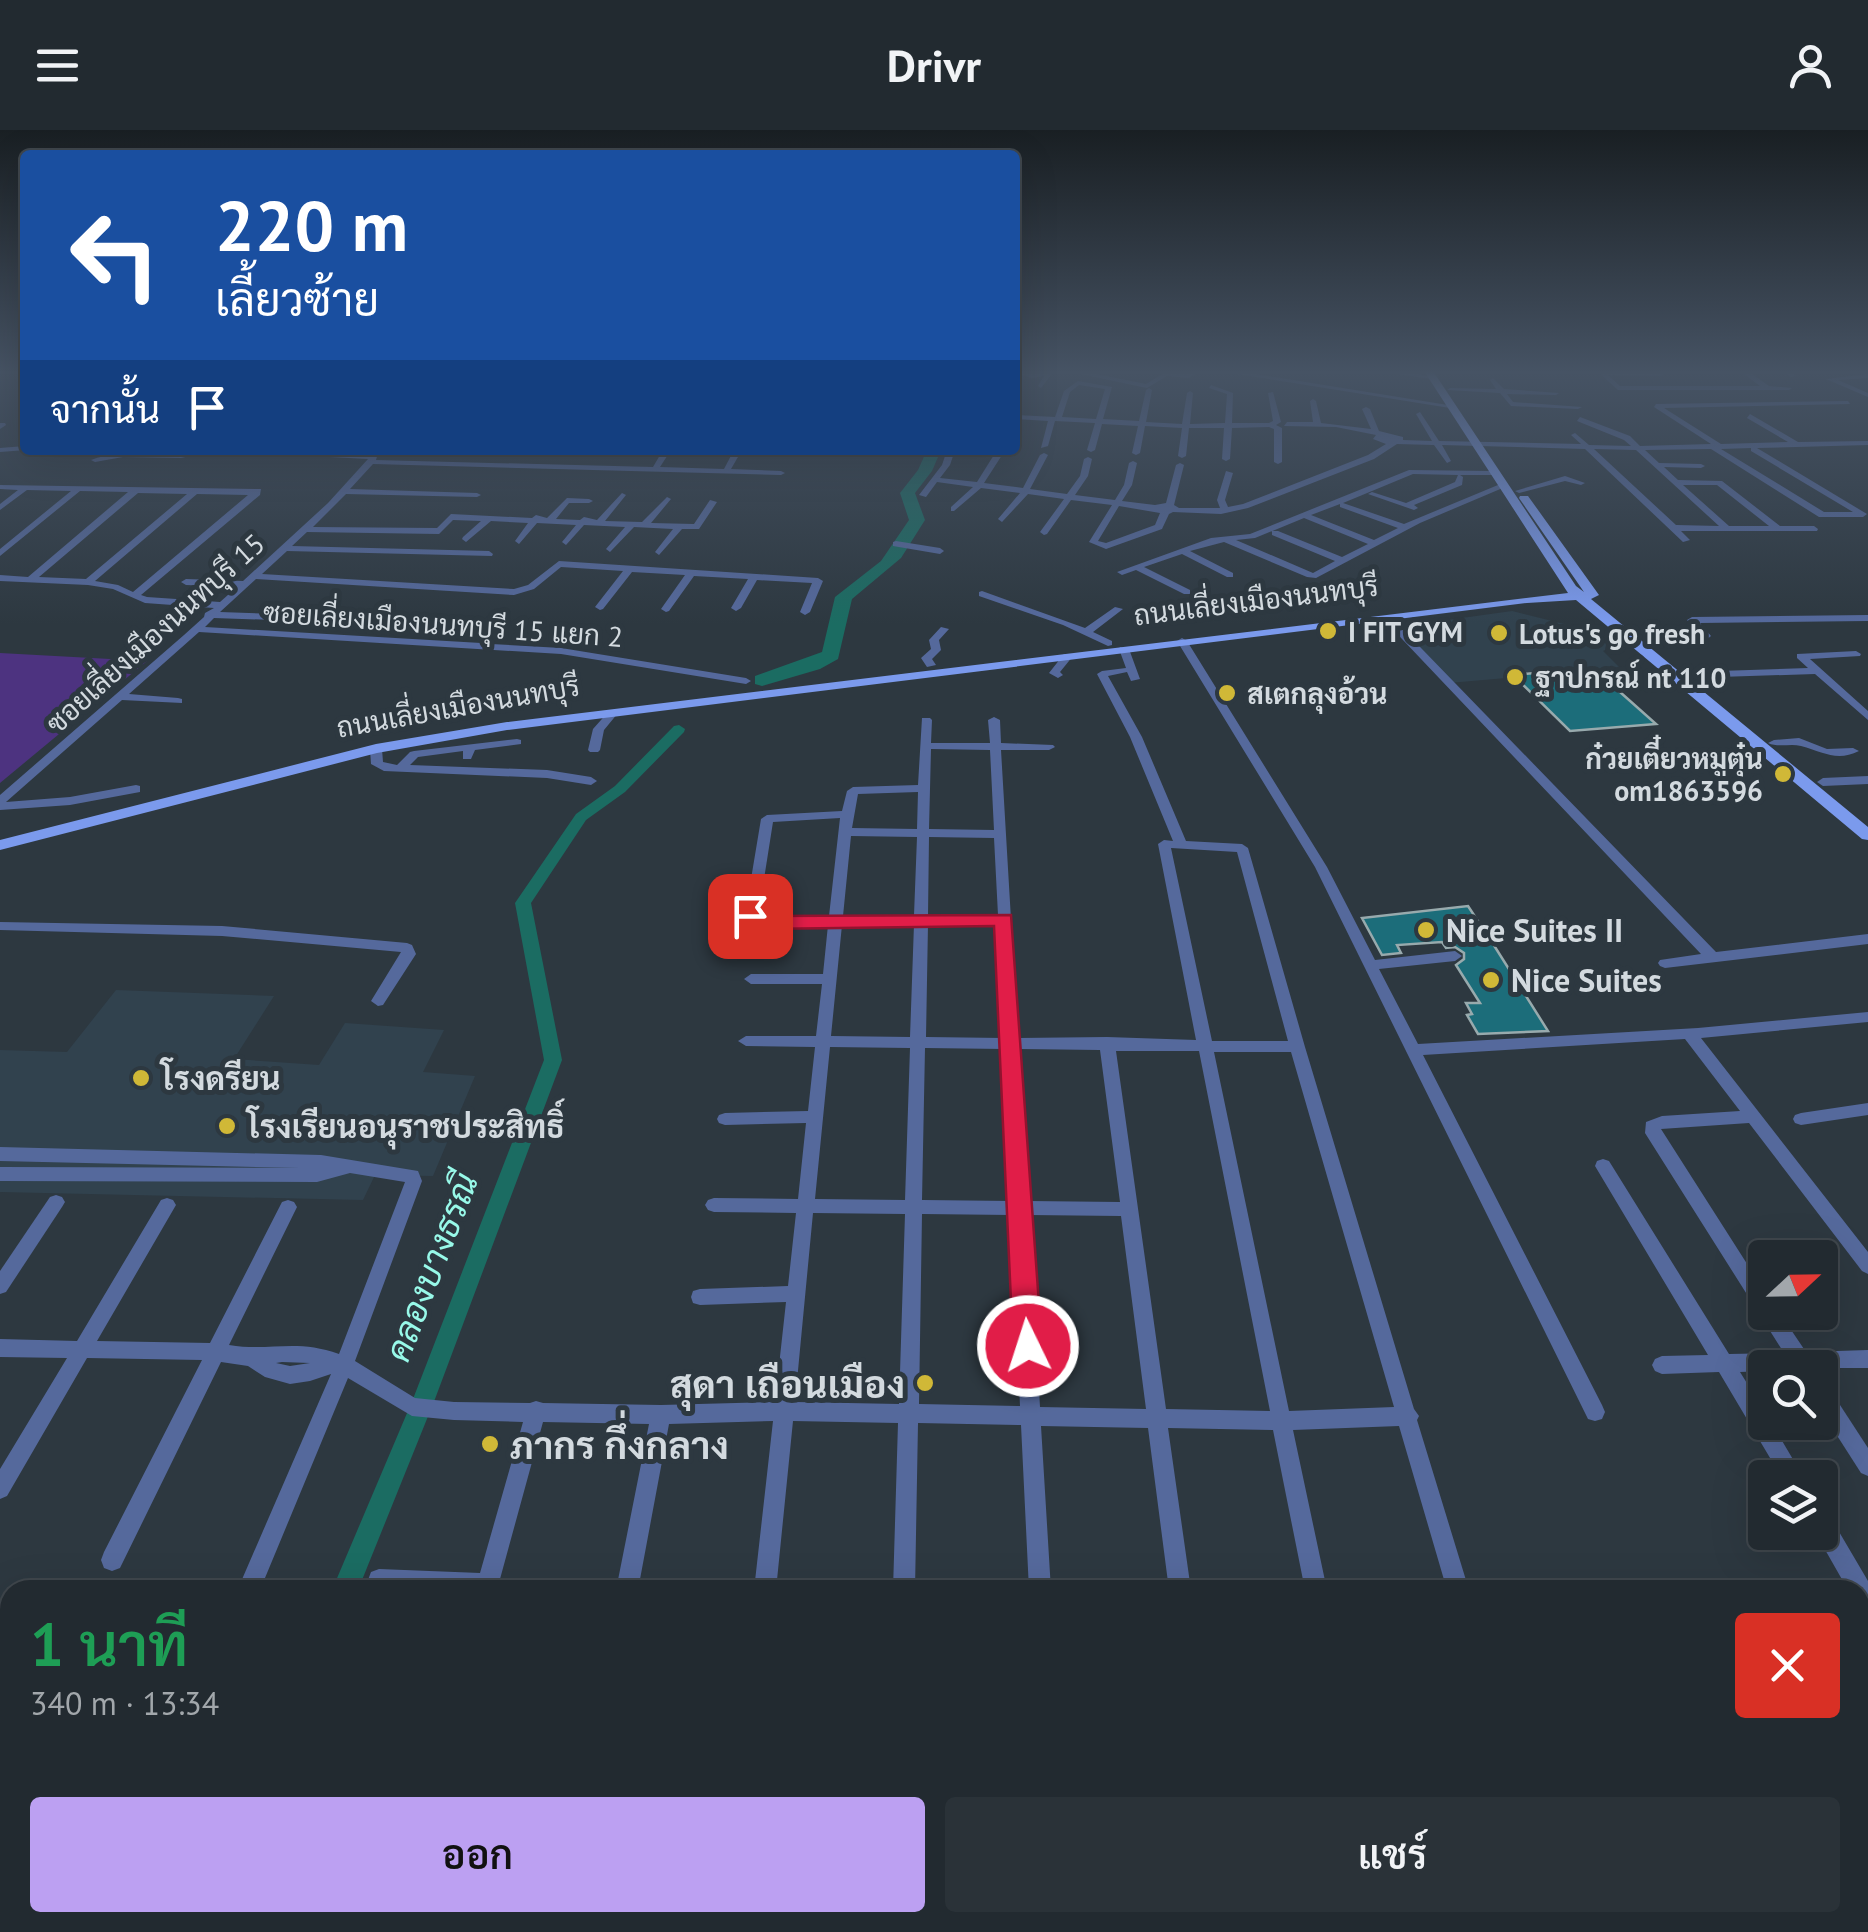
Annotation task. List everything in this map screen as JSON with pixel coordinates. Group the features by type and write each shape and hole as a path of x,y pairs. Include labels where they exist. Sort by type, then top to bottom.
{"main road":[{"path":"1483,455 1499,475 1553,566 1868,818"},
{"path":"1491,455 1499,475 1519,491 1583,592 1611,623 1868,834"},
{"path":"1522,596 1544,581 1553,566"},
{"name":"ถนนเลี่ยงเมืองนนทบุรี","path":"0,845 376,749 507,726 1108,643 1583,592"},
{"path":"1522,596 1580,610 1611,623"},
{"name":"ถนนเลี่ยงเมืองนนทบุรี","path":"0,835 372,742 499,720 1388,618 1522,596"}],"street":[{"path":"95,460 122,455"},
{"path":"128,455 185,455"},
{"path":"656,468 664,455"},
{"path":"691,469 697,455"},
{"path":"726,470 735,455"},
{"path":"923,495 949,455"},
{"path":"954,509 980,485 998,455"},
{"path":"1002,519 1025,492 1042,455"},
{"path":"1044,532 1071,498 1084,476 1090,455"},
{"path":"1135,455 1129,483 1092,540 1098,546 1159,527 1182,455"},
{"path":"1278,455 1278,462"},
{"path":"933,479 1166,509 1226,510 1375,455"},
{"path":"1443,455 1446,461"},
{"path":"1597,455 1686,540"},
{"path":"1646,455 1726,528"},
{"path":"1729,455 1822,515 1864,514 1764,455"},
{"path":"373,456 781,473"},
{"name":"ซอยเลี่ยงเมืองนนทบุรี 15","path":"0,804 254,576 342,492 373,456"},
{"path":"1657,465 1701,466"},
{"path":"1588,466 1609,466"},
{"path":"1226,510 1221,500 1228,473"},
{"path":"1122,572 1226,539 1275,533 1415,473 1499,475"},
{"path":"1406,506 1459,482 1458,475"},
{"path":"1226,539 1313,575 1432,515 1499,475"},
{"path":"1519,491 1564,478 1581,484"},
{"path":"1674,482 1721,484 1778,529"},
{"path":"0,487 259,491 135,596"},
{"path":"0,508 25,488"},
{"path":"0,553 78,489"},
{"path":"1379,489 1406,506 1432,515"},
{"path":"1243,547 1256,538 1379,489"},
{"path":"31,579 135,491"},
{"path":"88,582 194,492"},
{"path":"342,492 476,495"},
{"path":"600,520 622,495"},
{"path":"551,519 567,500 588,501"},
{"path":"646,523 667,500"},
{"path":"304,529 439,531 452,517 696,526 713,502"},
{"path":"1343,506 1406,528"},
{"path":"1308,517 1376,544"},
{"path":"466,540 488,518"},
{"path":"519,541 536,518"},
{"path":"566,542 584,520"},
{"path":"610,549 633,523"},
{"path":"660,552 680,526"},
{"path":"1674,528 1814,529"},
{"path":"1275,533 1344,561"},
{"path":"901,544 940,550"},
{"path":"283,548 489,554"},
{"path":"1182,551 1230,575"},
{"path":"269,562 302,579"},
{"path":"254,576 514,592 531,588 559,564 837,578"},
{"path":"1136,567 1187,592"},
{"path":"600,607 630,568"},
{"path":"666,608 692,572"},
{"path":"736,608 756,575"},
{"path":"0,578 88,582 152,602 219,606"},
{"path":"804,612 818,580"},
{"path":"186,582 244,584"},
{"path":"982,594 1108,643"},
{"path":"1086,632 1118,609"},
{"path":"208,616 363,620 402,615"},
{"path":"1388,618 1712,957"},
{"path":"1648,642 1706,636 1692,620 1868,618"},
{"path":"484,646 504,621"},
{"name":"ซอยเลี่ยงเมืองนนทบุรี 15 แยก 2","path":"196,629 607,651 746,681"},
{"path":"927,670 926,658 936,650 934,640 944,629"},
{"path":"1182,642 1321,867 1595,1412"},
{"path":"1124,649 1136,679"},
{"path":"1862,653 1801,656 1868,716"},
{"path":"1058,676 1054,672 1068,656"},
{"path":"1123,670 1102,674 1136,737 1182,844"},
{"path":"1688,674 1817,672"},
{"path":"121,697 178,700"},
{"path":"594,750 599,729 613,713"},
{"path":"904,1580 926,720"},
{"path":"994,720 1040,1580"},
{"path":"1774,743 1799,741 1826,752 1853,751"},
{"path":"400,770 414,754 517,742"},
{"path":"925,746 1049,747"},
{"path":"461,769 470,748"},
{"path":"376,749 380,766 400,770 461,769 591,781"},
{"path":"1823,782 1868,780"},
{"path":"766,1580 846,823 853,791 922,788"},
{"path":"0,804 70,801 136,789"},
{"path":"999,834 922,834 846,823 768,818 750,916 758,923 1004,919"},
{"path":"1314,1580 1164,844 1242,848 1455,1580"},
{"path":"0,926 222,932 407,948 410,954 378,1001"},
{"path":"1664,964 1868,938"},
{"path":"1372,965 1455,956"},
{"path":"751,979 829,980"},
{"path":"1415,1050 1692,1036 1868,1017"},
{"path":"1692,1036 1868,1266"},
{"path":"746,1041 1297,1047"},
{"path":"1106,1043 1179,1580"},
{"path":"1801,1119 1868,1109"},
{"path":"725,1119 813,1117"},
{"path":"1748,1282 1652,1133 1652,1126 1662,1122 1752,1117"},
{"path":"0,1154 322,1162 400,1172 414,1181 252,1580"},
{"path":"132,1174 145,1156"},
{"path":"1603,1166 1783,1460"},
{"path":"0,1174 317,1175 348,1168"},
{"path":"0,1286 56,1202"},
{"path":"0,1489 168,1205"},
{"path":"714,1205 1128,1209"},
{"path":"112,1560 288,1206"},
{"path":"700,1298 794,1294"},
{"path":"0,1348 215,1352 252,1358 273,1374 308,1375 338,1364 423,1408 661,1416 786,1411 1280,1421 1409,1416"},
{"path":"1838,1361 1868,1359"},
{"path":"1662,1365 1748,1364"},
{"path":"489,1580 536,1410"},
{"path":"628,1580 661,1416"},
{"path":"1838,1420 1868,1466"},
{"path":"1837,1550 1855,1580"}],"shaded area":[{"path":"1512,611 1604,634 1617,644 1603,651 1620,668 1449,683 1397,627"},
{"path":"0,653 147,661 0,783"},
{"name":"โรงเรียนอนุราชประสิทธิ์","path":"116,990 274,996 234,1059 319,1065 345,1023 444,1030 423,1072 475,1076 433,1176 375,1175 363,1200 0,1192 0,1050 67,1052"}],"building":[{"path":"1593,668 1656,724 1570,731 1513,675"},
{"path":"1468,906 1548,1031 1478,1034 1467,1015 1472,1014 1466,1003 1480,1003 1456,965 1464,959 1464,953 1455,947 1446,948 1442,942 1397,945 1401,953 1382,955 1362,918"}],"waterway":[{"name":"คลองบางธรณี","path":"762,680 813,665 831,655 844,597 886,564 911,533 917,520 907,493 925,471 932,455"},
{"name":"คลองบางธรณี","path":"349,1580 424,1399 553,1060 523,903 581,817 620,789 679,729"}],"place":[{"name":"I FIT GYM","path":"1328,631"},
{"name":"Lotus's go fresh","path":"1499,633"},
{"name":"ฐาปกรณ์ nt 110","path":"1515,677"},
{"name":"สเตกลุงอ้วน","path":"1227,693"},
{"name":"ก๋วยเตี๋ยวหมูตุ๋น om1863596","path":"1783,774"},
{"name":"Nice Suites II","path":"1426,930"},
{"name":"Nice Suites","path":"1491,980"},
{"name":"โรงดรียน","path":"141,1078"},
{"name":"โรงเรียนอนุราชประสิทธิ์","path":"227,1126"},
{"name":"สุดา เถือนเมือง","path":"925,1383"},
{"name":"ภากร กึ่งกลาง","path":"490,1444"}],"route":[{"path":"750,916 751,921 758,923 1004,919 1028,1346"}]}
